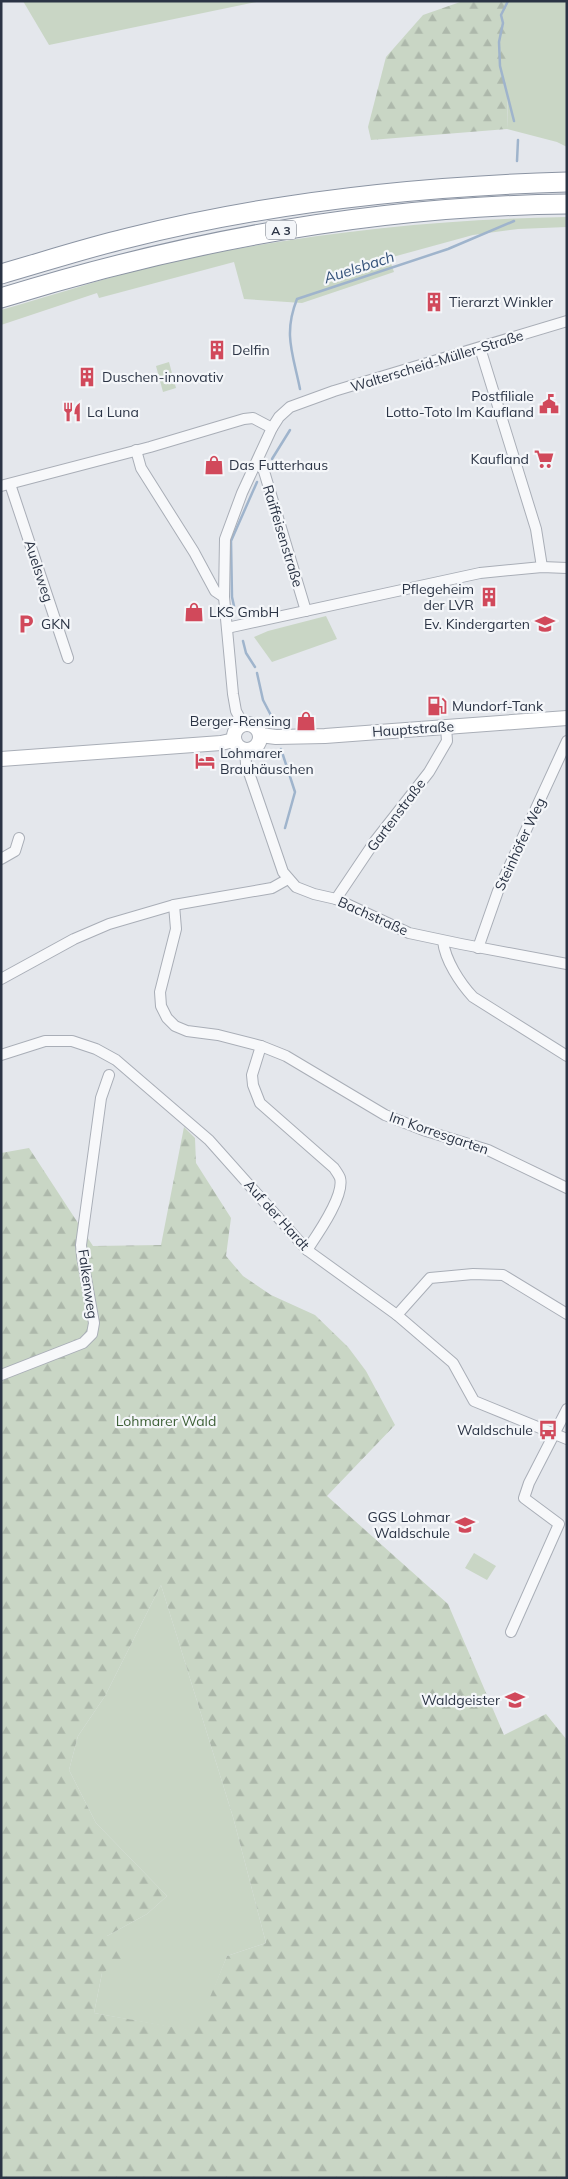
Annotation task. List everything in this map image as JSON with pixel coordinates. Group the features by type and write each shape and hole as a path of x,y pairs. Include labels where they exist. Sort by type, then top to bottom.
{"highway":[{"name":"A 3","path":"1,274 129,238 297,205 455,186 567,182"},
{"name":"A 3","path":"1,298 84,272 136,259 301,226 456,208 567,204"}],"main road":[{"name":"Hauptstraße","path":"260,735 279,737 325,736 567,718"},
{"path":"243,724 253,725 260,735 257,745 245,750 238,746 234,740 236,730 243,724"},
{"path":"1,759 221,744 234,740"}],"street":[{"name":"Walterscheid-Müller-Straße","path":"272,428 290,406 567,322"},
{"path":"480,348 536,529 542,567"},
{"name":"Auelsweg","path":"68,658 5,485 244,419 253,418 272,428"},
{"path":"243,724 236,710 233,694 224,597 224,539 242,493 272,428"},
{"path":"136,450 140,468 194,552 215,591 224,597"},
{"name":"Raiffeisenstraße","path":"256,464 263,468 306,611"},
{"path":"228,628 480,573 542,567 567,568"},
{"name":"Gartenstraße","path":"336,899 375,840 429,772 446,741 446,727"},
{"name":"Steinhöfer Weg","path":"478,948 498,891 567,741"},
{"path":"1,980 74,938 109,924 174,905 272,888 288,879 283,872 255,792 246,764 245,750"},
{"path":"1,859 15,851 19,838"},
{"name":"Bachstraße","path":"288,879 296,887 336,899 397,929 443,941 567,964"},
{"name":"Im Korresgarten","path":"174,905 176,929 160,992 161,1006 167,1018 175,1026 187,1031 218,1035 261,1046 286,1056 385,1115 424,1130 488,1150 567,1188"},
{"path":"443,941 444,952 466,990 473,997 567,1056"},
{"name":"Auf der Hardt","path":"1,1055 45,1041 72,1041 96,1049 116,1060 209,1140 307,1250 397,1315 453,1363 474,1401 567,1439"},
{"path":"261,1046 252,1075 253,1085 260,1103 334,1168 340,1178 341,1188 330,1212 307,1250"},
{"name":"Falkenweg","path":"1,1376 83,1343 92,1334 94,1323 82,1245 101,1098 109,1075"},
{"path":"397,1315 430,1278 473,1274 503,1275 567,1314"},
{"path":"511,1632 559,1524 524,1498 529,1483 567,1408"}],"green space":[{"path":"23,1 261,1 49,45"},
{"path":"463,1 510,1 507,129 371,140 368,127 386,57 423,15"},
{"path":"502,1 567,1 567,147 557,142 507,129 508,98"},
{"path":"567,217 567,227 518,229 473,235 389,258 394,272 302,303 244,299 234,262 99,298 97,293 1,325 1,310 135,271 228,250 324,235 421,224"},
{"path":"169,362 176,388 163,392 156,366"},
{"path":"326,616 337,639 272,662 254,637 268,631"},
{"name":"Lohmarer Wald","path":"184,1127 195,1138 196,1163 231,1218 226,1256 243,1276 271,1295 315,1315 348,1347 366,1371 395,1425 327,1496 448,1604 504,1735 546,1714 567,1740 567,2178 1,2178 1,1153 29,1148 93,1246 161,1245","holes":["161,1585 233,1817 266,1943 227,1956 196,2031 94,2013 102,1973 130,1956 107,1936 147,1914 167,1896 96,1823 69,1770 78,1736 105,1696"]},
{"path":"474,1553 496,1566 487,1580 465,1568"},
{"path":"161,1585 233,1817 266,1943 227,1956 197,2032 94,2013 107,1936 147,1914 167,1896 96,1823 69,1770 78,1736 105,1696"}],"waterway":[{"name":"Auelsbach","path":"508,1 501,15 503,23 499,42 500,66 514,121"},
{"name":"Auelsbach","path":"517,161 518,140"},
{"name":"Auelsbach","path":"300,389 292,354 290,334 293,311 297,299 448,249 514,221"},
{"name":"Auelsbach","path":"272,459 290,430"},
{"name":"Auelsbach","path":"234,606 232,597 231,541 257,482"},
{"name":"Auelsbach","path":"243,641 246,653 255,667"},
{"name":"Auelsbach","path":"257,673 263,700 276,725"},
{"name":"Auelsbach","path":"281,749 295,792 285,828"}],"place":[{"name":"Tierarzt Winkler","path":"434,302"},
{"name":"Delfin","path":"217,350"},
{"name":"Duschen-innovativ","path":"87,377"},
{"name":"Postfiliale Lotto-Toto Im Kaufland","path":"549,404"},
{"name":"La Luna","path":"72,412"},
{"name":"Kaufland","path":"544,459"},
{"name":"Das Futterhaus","path":"214,465"},
{"name":"Pflegeheim der LVR","path":"489,597"},
{"name":"LKS GmbH","path":"194,612"},
{"name":"GKN","path":"26,624"},
{"name":"Ev. Kindergarten","path":"545,624"},
{"name":"Mundorf-Tank","path":"437,706"},
{"name":"Berger-Rensing","path":"306,721"},
{"name":"Lohmarer Brauhäuschen","path":"205,761"},
{"name":"Waldschule","path":"548,1430"},
{"name":"GGS Lohmar Waldschule","path":"465,1525"},
{"name":"Waldgeister","path":"515,1700"}]}
